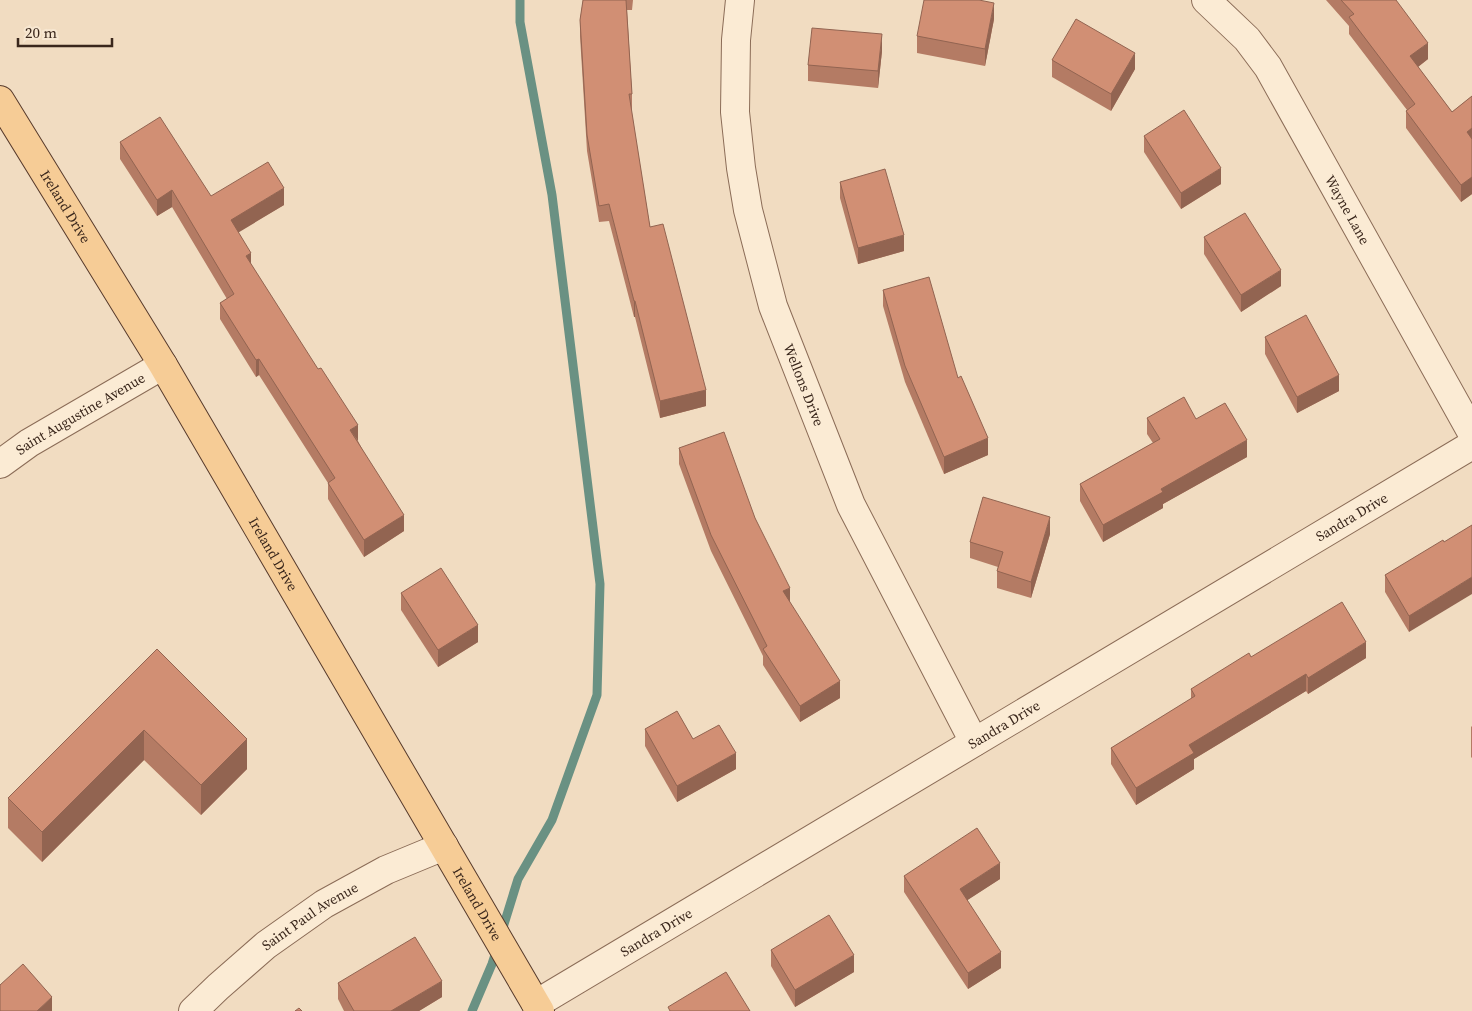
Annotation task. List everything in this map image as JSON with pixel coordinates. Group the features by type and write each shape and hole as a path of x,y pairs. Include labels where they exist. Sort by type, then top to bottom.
{"main road":[{"name":"Ireland Drive","path":"0,100 163,365 538,1007"}],"street":[{"name":"Wellons Drive","path":"740,0 736,40 735,112 748,210 772,306 851,505 974,742"},
{"name":"Wayne Lane","path":"1206,0 1247,39 1268,67 1472,433"},
{"name":"Saint Augustine Avenue","path":"0,464 29,443 163,365"},
{"name":"Sandra Drive","path":"538,1007 974,742 1472,445"},
{"name":"Saint Paul Avenue","path":"193,1011 218,986 266,945 324,904 386,870 444,846"}],"building":[{"path":"583,0 626,0 632,94 629,94 650,227 663,224 706,390 660,401 609,204 599,206 587,135 580,20"},
{"path":"924,0 979,0 994,3 985,49 917,36"},
{"path":"1341,0 1396,0 1428,43 1410,56 1452,112 1472,96 1472,128 1467,132 1472,139 1472,177 1461,185 1406,111 1415,104 1349,17 1354,14"},
{"path":"1076,19 1135,53 1111,94 1052,60"},
{"path":"812,28 882,34 878,71 808,65"},
{"path":"1184,110 1221,168 1181,193 1144,136"},
{"path":"160,117 211,196 268,162 284,188 231,220 251,253 246,256 318,369 321,368 358,425 350,430 404,515 364,540 328,483 335,478 259,359 256,360 220,303 234,294 172,190 157,200 120,142"},
{"path":"885,169 904,235 858,248 840,182"},
{"path":"1245,213 1281,270 1241,295 1204,237"},
{"path":"929,277 958,378 961,376 988,438 944,457 905,366 883,290"},
{"path":"1306,315 1339,375 1297,397 1265,337"},
{"path":"1184,397 1196,419 1225,403 1247,440 1161,489 1163,492 1103,525 1080,484 1160,439 1147,418"},
{"path":"724,432 755,518 790,588 783,591 840,681 800,706 763,649 767,646 711,535 679,448"},
{"path":"983,497 1050,517 1031,582 997,571 1003,552 970,542"},
{"path":"1472,525 1472,577 1409,616 1385,575"},
{"path":"441,568 478,625 438,650 401,593"},
{"path":"1342,602 1366,642 1308,678 1306,674 1189,745 1194,753 1136,788 1111,748 1195,696 1191,689 1249,653 1251,657"},
{"path":"157,649 247,739 201,785 144,730 42,832 8,798"},
{"path":"677,711 693,739 719,725 736,753 677,786 645,729"},
{"path":"977,828 1000,863 960,889 1001,952 968,973 904,876"},
{"path":"829,915 854,955 795,990 771,950"},
{"path":"415,937 442,981 391,1011 354,1011 338,983"},
{"path":"23,964 52,997 37,1011 0,1011 0,985"},
{"path":"726,972 750,1011 670,1011 668,1007"}],"waterway":[{"path":"501,934 518,879 552,820 597,695 600,584 552,195 520,22 520,0"},
{"path":"472,1011 497,949"}]}
